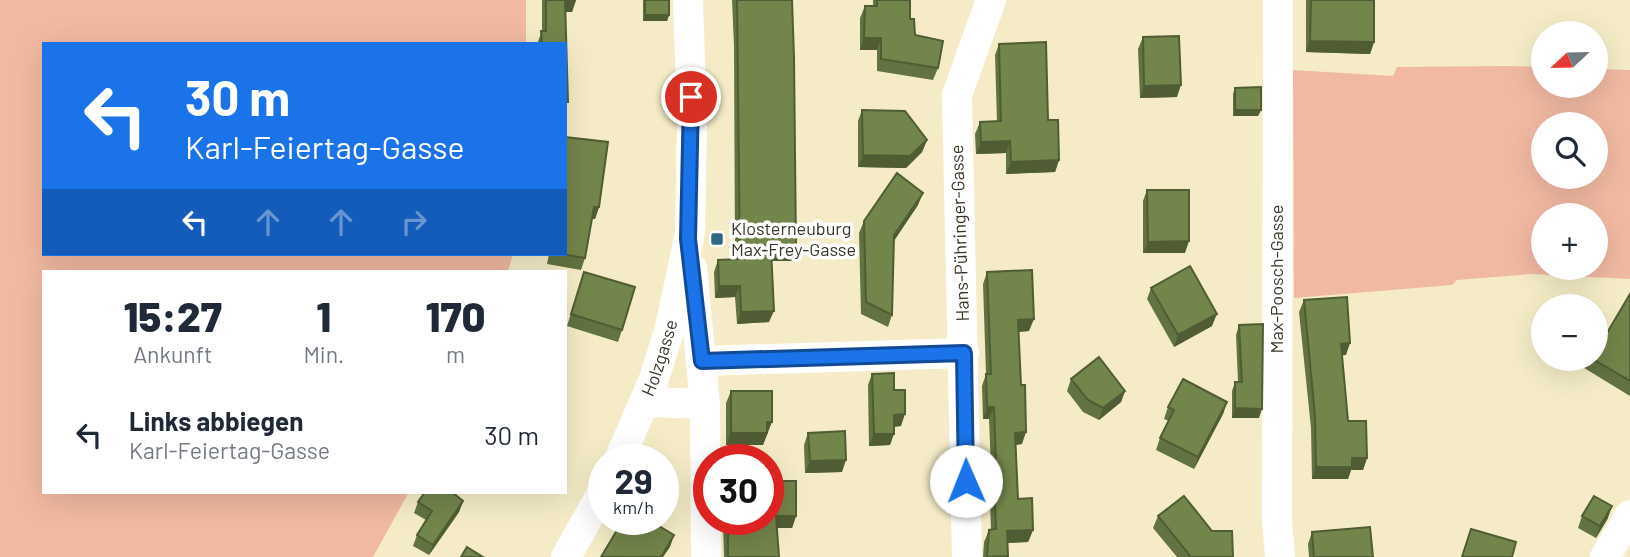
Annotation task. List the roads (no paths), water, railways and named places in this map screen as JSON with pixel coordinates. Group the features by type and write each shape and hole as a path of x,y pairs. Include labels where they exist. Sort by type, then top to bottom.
{"street":[{"name":"Holzgasse","path":"626,444 646,402 670,328 688,239 692,122 688,0"},
{"name":"Hans-Pühringer-Gasse","path":"967,557 957,95 991,0"},
{"name":"Max-Poosch-Gasse","path":"1278,0 1277,520 1280,557"},
{"path":"688,239 705,404 706,557"},
{"path":"702,361 964,353"},
{"path":"646,402 705,404"},
{"path":"1605,557 1630,515"},
{"path":"566,557 588,518"}],"place":[{"name":"Klosterneuburg Max-Frey-Gasse","path":"717,239"}]}
